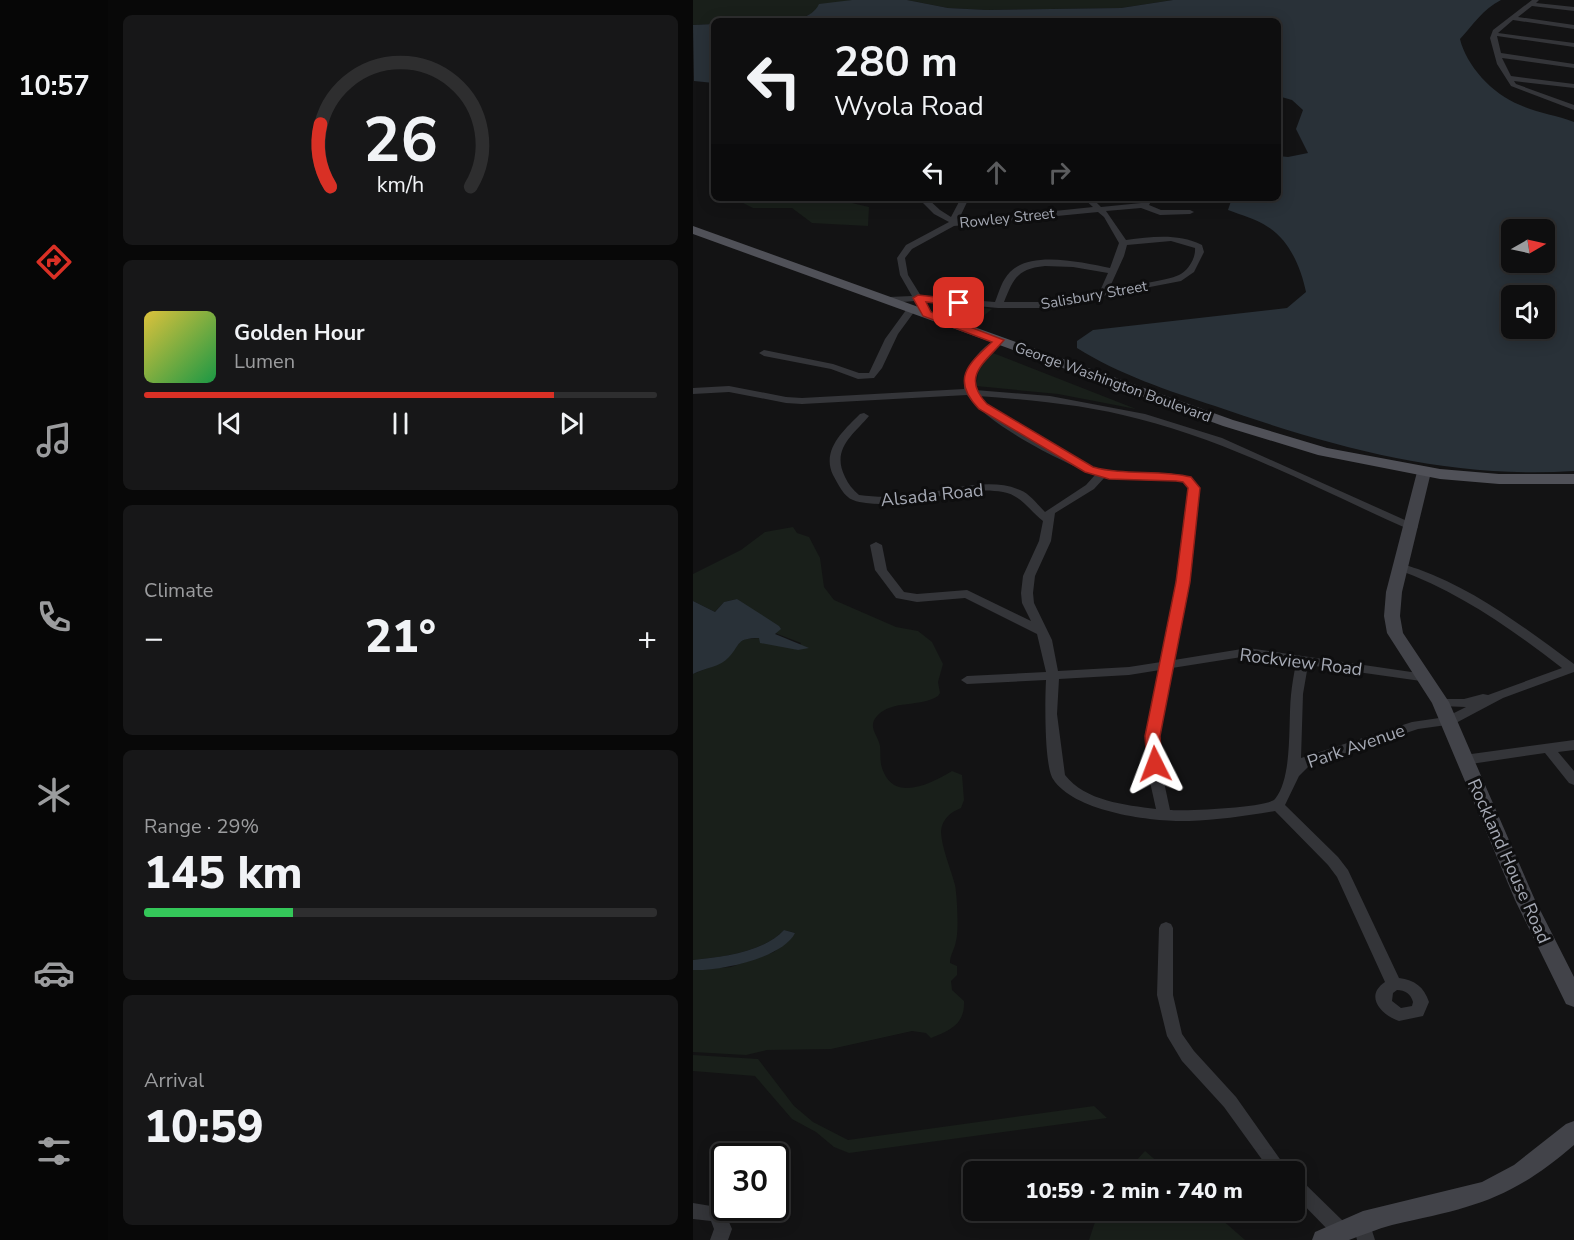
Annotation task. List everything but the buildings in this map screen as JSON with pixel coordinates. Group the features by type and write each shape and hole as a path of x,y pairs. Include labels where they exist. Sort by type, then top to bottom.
{"main road":[{"name":"George Washington Boulevard","path":"693,230 889,300 915,303 927,314 1228,423 1318,459 1510,489 1574,488"},
{"name":"George Washington Boulevard","path":"1423,477 1574,479"}],"street":[{"path":"1574,9 1533,2 1494,34 1493,38 1507,78 1520,88 1574,108"},
{"path":"1512,18 1574,27"},
{"path":"1494,34 1574,45"},
{"path":"1498,55 1574,66"},
{"path":"1507,78 1574,86"},
{"path":"925,201 953,223"},
{"path":"764,353 833,367 858,376 871,376 876,372 884,349 898,324 915,303 904,275 901,258 909,247 953,223 964,201"},
{"path":"1091,201 1114,225 1122,243 1120,256 1111,271 1104,291"},
{"path":"1146,201 1160,213 1190,212"},
{"name":"Rowley Street","path":"953,223 1146,201"},
{"name":"Salisbury Street","path":"915,303 1041,305 1104,291 1181,278 1191,270 1200,252 1199,247 1191,242 1177,239 1122,243"},
{"path":"998,305 1012,276 1031,264 1060,264 1111,271"},
{"path":"999,340 974,367 970,375 971,392 983,407 1073,461 1102,474 1176,477 1187,479 1194,488 1187,551 1168,665 1153,736 1157,782 1164,814"},
{"path":"693,391 729,389 786,400 823,400 892,393 971,392 1076,403 1185,428 1218,440 1412,527"},
{"name":"Alsada Road","path":"864,416 836,448 833,463 846,488 856,498 874,502 913,500 980,489 1008,489 1023,496 1047,519"},
{"path":"1102,474 1090,487 1050,512 1045,541 1029,576 1028,603 1046,640 1053,675 1051,714 1060,781 1070,789 1096,801 1136,811 1190,816 1278,806 1339,867 1394,984"},
{"name":"Rockland House Road","path":"1423,477 1394,592 1392,621 1398,639 1421,677 1440,702 1525,900 1574,998"},
{"path":"876,545 881,570 900,595 917,598 967,594 1041,631"},
{"path":"1400,567 1426,575 1488,609 1572,668"},
{"name":"Rockview Road","path":"967,680 1168,665 1233,653 1261,653 1421,677"},
{"path":"1294,770 1297,694 1303,659"},
{"name":"Park Avenue","path":"1278,806 1294,770 1313,759 1417,725 1449,721 1499,695 1572,668"},
{"name":"Park Avenue","path":"1440,702 1464,703 1499,695"},
{"path":"1464,760 1574,745"},
{"path":"1549,749 1574,780"},
{"path":"1166,928 1165,995 1175,1036 1188,1056 1230,1102 1273,1161"},
{"path":"1305,1194 1348,1233 1487,1191 1526,1169 1574,1132"},
{"path":"693,1211 717,1214 723,1229 719,1240"}],"shaded area":[{"path":"693,0 852,0 802,18 711,18 711,24 693,25"},
{"path":"852,0 907,0 948,8 987,10 1121,8 1173,0 1501,0 1483,13 1460,39 1468,59 1490,86 1510,100 1533,110 1574,122 1574,471 1481,470 1436,465 1347,447 1259,421 1162,388 1109,366 1077,348 1077,341 1093,330 1287,308 1306,292 1298,265 1283,240 1264,224 1228,210 1231,201 1281,201 1281,156 1308,153 1296,129 1303,110 1292,100 1281,97 1281,18 798,18 813,12 819,4"},
{"path":"907,0 1173,0 1121,8 987,10 948,8"},
{"path":"711,24 711,83 694,81 693,25"},
{"path":"739,201 852,201 869,207 868,226 812,223 792,208 753,208"},
{"path":"941,303 992,309 976,322 935,308"},
{"path":"993,353 1136,409 1058,394 976,386 979,368"},
{"path":"793,527 797,533 809,537 820,558 824,587 834,600 896,627 918,631 932,642 943,664 938,682 940,693 938,696 923,702 891,707 877,716 873,727 880,746 882,769 890,782 906,788 926,784 952,771 962,775 964,800 961,808 945,820 941,837 955,885 957,904 957,936 950,963 957,966 957,975 951,981 952,990 964,1001 964,1009 955,1025 931,1038 926,1033 912,1031 831,1049 767,1050 746,1055 693,1052 693,970 731,967 774,952 795,933 784,930 765,944 742,952 693,960 693,674 720,663 736,644 745,639 760,638 798,650 801,643 775,633 737,599 724,602 715,612 693,601 693,574 741,550 765,532"},
{"path":"737,599 779,626 781,629 775,634 809,648 798,650 760,643 759,638 746,639 722,663 693,674 693,601 715,612 724,602"},
{"path":"784,930 795,933 788,942 765,956 719,968 693,970 693,960 742,952 765,944"},
{"path":"693,1055 758,1059 794,1106 813,1122 848,1140 1094,1106 1107,1118 849,1153 834,1147 816,1132 792,1119 755,1076 693,1071"},
{"path":"1145,1151 1156,1161 1136,1161"},
{"path":"1095,1221 1223,1221 1245,1240 1089,1240"}],"route":[{"path":"959,303 918,298 927,314 999,340 978,361 970,375 971,394 983,407 1089,470 1121,476 1176,477 1187,479 1192,483 1194,495 1192,521 1183,582 1153,736 1155,764"}]}
